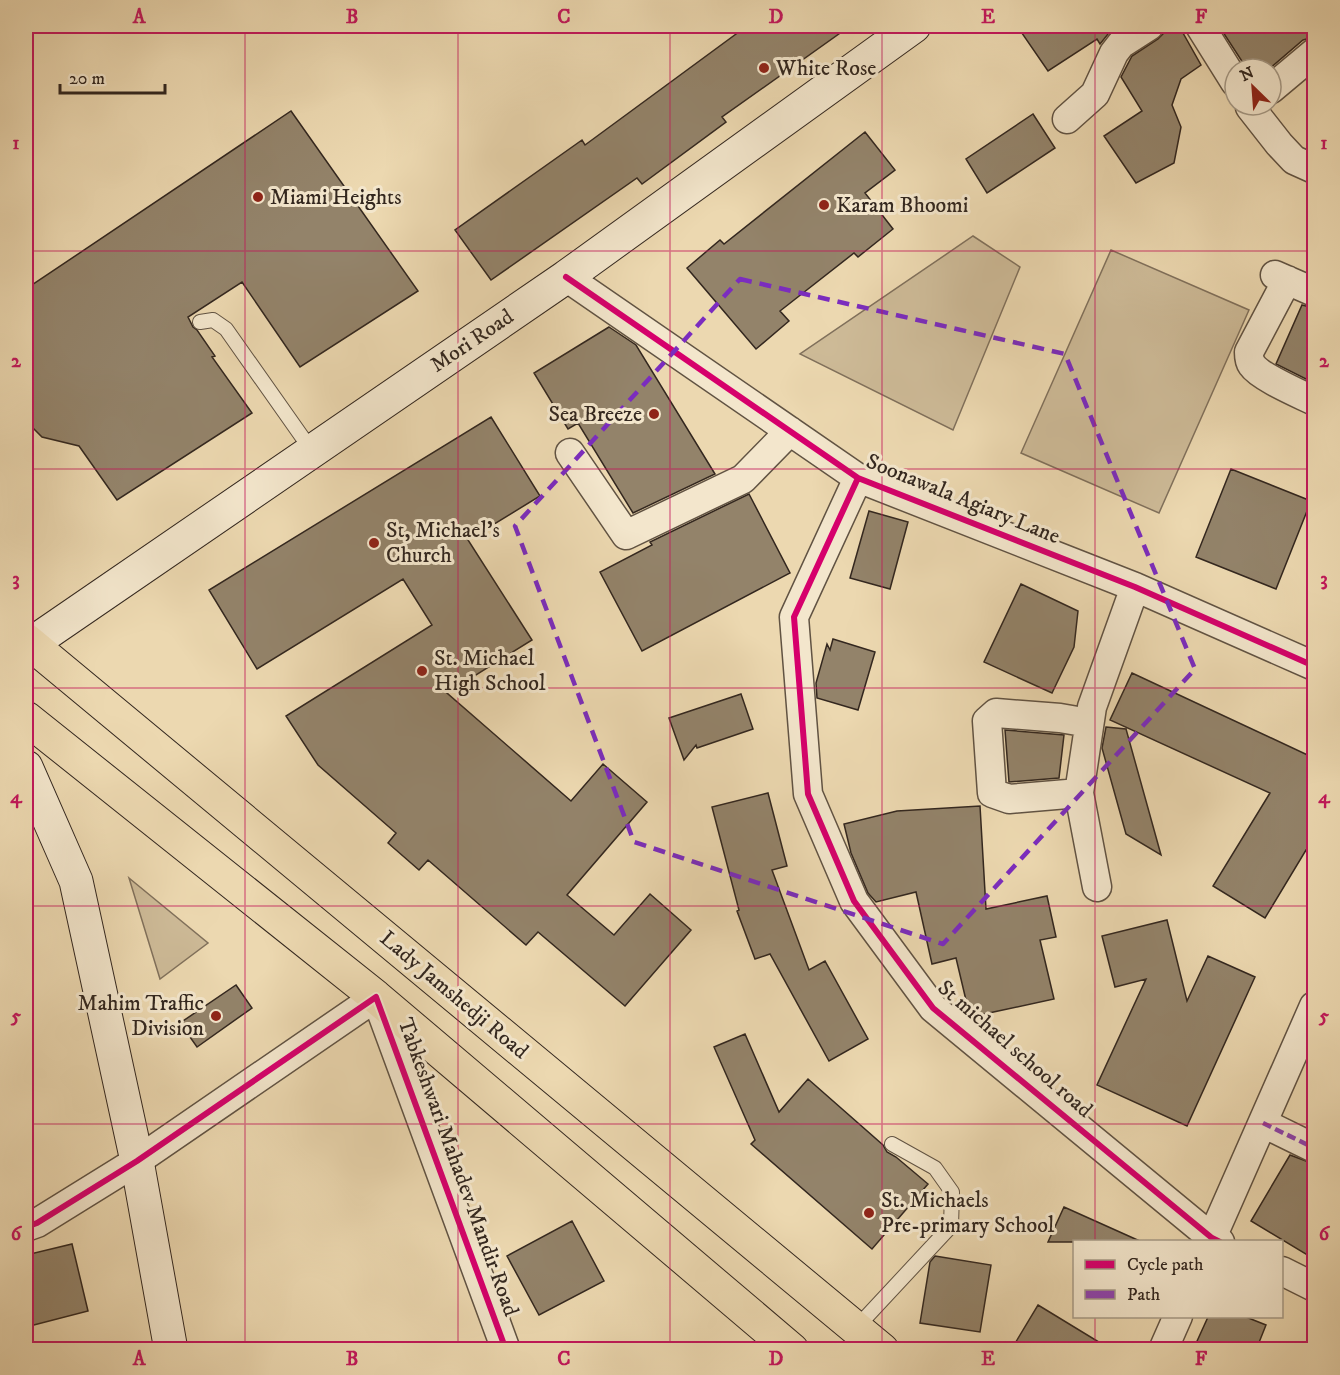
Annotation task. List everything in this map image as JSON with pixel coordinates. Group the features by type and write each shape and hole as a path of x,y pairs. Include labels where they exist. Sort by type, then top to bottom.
{"main road":[{"name":"Mori Road","path":"27,645 566,277 914,26"},
{"name":"Lady Jamshedji Road","path":"27,645 882,1350"},
{"path":"26,718 376,997 792,1350"},
{"path":"26,767 76,881 137,1161 171,1350"}],"street":[{"path":"1067,119 1095,94 1114,53 1121,44 1149,26"},
{"path":"1200,26 1223,63"},
{"path":"1283,79 1314,53"},
{"path":"1265,117 1279,144 1294,160 1314,169"},
{"name":"Soonawala Agiary Lane","path":"566,277 858,478 1135,587 1314,666"},
{"path":"1314,292 1281,278 1249,352 1252,366 1260,373 1314,401"},
{"path":"570,453 626,536 743,479 790,431"},
{"name":"St michael school road","path":"858,478 794,617 808,794 854,901 933,1008 1214,1240"},
{"path":"1097,887 1079,793 1092,706 1135,587"},
{"path":"1079,793 1009,799 992,793 987,721 996,713 1060,718 1089,723"},
{"path":"26,1227 38,1223 137,1161 376,997"},
{"name":"Tabkeshwari Mahadev Mandir Road","path":"376,997 506,1350"},
{"path":"1214,1240 1314,1006"},
{"path":"1263,1123 1314,1148"},
{"path":"1283,1272 1314,1287"},
{"path":"1163,1350 1178,1318"}],"lane":[{"path":"200,322 213,320 226,329 312,451"},
{"path":"856,1328 951,1226 952,1192 935,1168 892,1143"}],"highlighted area":[{"path":"740,279 1065,354 1195,669 943,944 634,842 515,526"}],"shaded area":[{"path":"973,236 1020,267 953,430 800,354"},
{"path":"1111,250 1249,310 1159,513 1021,453"},
{"path":"129,878 208,943 160,979"}],"building":[{"path":"747,26 850,26 722,117 726,122 642,184 637,178 491,280 455,230 582,140 585,145"},
{"path":"1017,26 1119,26 1100,44 1097,39 1048,71"},
{"path":"1165,26 1179,26 1201,65 1181,79 1172,105 1181,127 1174,163 1136,183 1104,136 1142,111 1121,77 1132,56 1158,39 1164,33"},
{"path":"1219,26 1314,26 1314,37 1303,40 1283,57 1239,57"},
{"name":"Miami Heights","path":"291,111 418,291 300,367 242,282 188,317 215,356 212,357 252,413 117,500 79,446 42,437 26,421 26,289"},
{"path":"1033,114 1055,148 987,193 966,159"},
{"name":"Karam Bhoomi","path":"865,132 895,170 865,193 893,229 858,257 854,253 780,311 789,321 756,349 687,268 720,240 724,244"},
{"path":"1302,305 1314,308 1314,383 1276,364"},
{"name":"Sea Breeze","path":"609,327 636,345 715,474 633,513 578,423 568,429 534,373"},
{"path":"491,417 540,496 468,540 532,640 447,693 571,801 603,764 647,802 567,895 614,935 650,894 691,930 625,1006 538,932 526,945 428,860 419,870 388,843 396,833 318,765 286,716 432,625 403,579 257,669 209,590"},
{"path":"1231,469 1311,501 1276,589 1196,557"},
{"path":"749,494 790,573 642,651 600,572 652,545 650,542"},
{"path":"869,511 908,522 890,589 850,578"},
{"path":"1021,584 1078,611 1074,647 1052,693 984,662"},
{"path":"833,639 875,652 858,710 817,698 816,683 827,644 830,650"},
{"path":"1132,673 1314,758 1314,854 1306,850 1265,918 1213,886 1270,793 1110,720"},
{"path":"741,694 753,729 697,748 696,745 684,760 669,718"},
{"path":"1106,727 1126,729 1161,855 1126,834 1102,748"},
{"path":"1005,730 1064,735 1059,778 1009,782"},
{"path":"768,793 787,866 772,870 809,970 825,961 868,1039 829,1061 770,954 755,959 737,911 739,910 712,807"},
{"path":"980,806 986,909 1047,896 1056,937 1040,940 1054,999 970,1017 956,958 932,964 916,892 876,902 868,893 851,853 844,824 897,811"},
{"path":"1167,920 1187,1001 1208,956 1255,977 1187,1126 1097,1085 1146,979 1115,987 1102,936"},
{"name":"Mahim Traffic Division","path":"236,985 252,1008 197,1047 180,1023"},
{"path":"745,1034 779,1112 808,1079 883,1145 887,1152 928,1184 872,1249 751,1144 755,1140 714,1047"},
{"path":"1290,1155 1314,1164 1314,1259 1251,1221"},
{"path":"1064,1207 1138,1240 1073,1240 1073,1242 1048,1242"},
{"path":"572,1221 604,1281 539,1315 507,1256"},
{"path":"72,1244 88,1311 26,1327 26,1255"},
{"path":"935,1256 991,1265 980,1332 920,1323 930,1262"},
{"path":"1038,1305 1112,1350 1011,1350"},
{"path":"1208,1318 1248,1318 1266,1325 1256,1350 1193,1350"}],"marked path":[{"path":"1263,1123 1314,1148"}],"cycle path":[{"path":"566,277 858,478 1135,587 1314,666"},
{"path":"858,478 794,617 808,794 854,901 933,1008 1216,1240"},
{"path":"26,1227 37,1223 137,1161 376,997 506,1350"}],"place":[{"name":"White Rose","path":"764,68"},
{"name":"Miami Heights","path":"258,197"},
{"name":"Karam Bhoomi","path":"824,205"},
{"name":"Sea Breeze","path":"654,414"},
{"name":"St, Michael's Church","path":"374,543"},
{"name":"St. Michael High School","path":"422,671"},
{"name":"Mahim Traffic Division","path":"216,1016"},
{"name":"St. Michaels Pre-primary School","path":"869,1213"}]}
